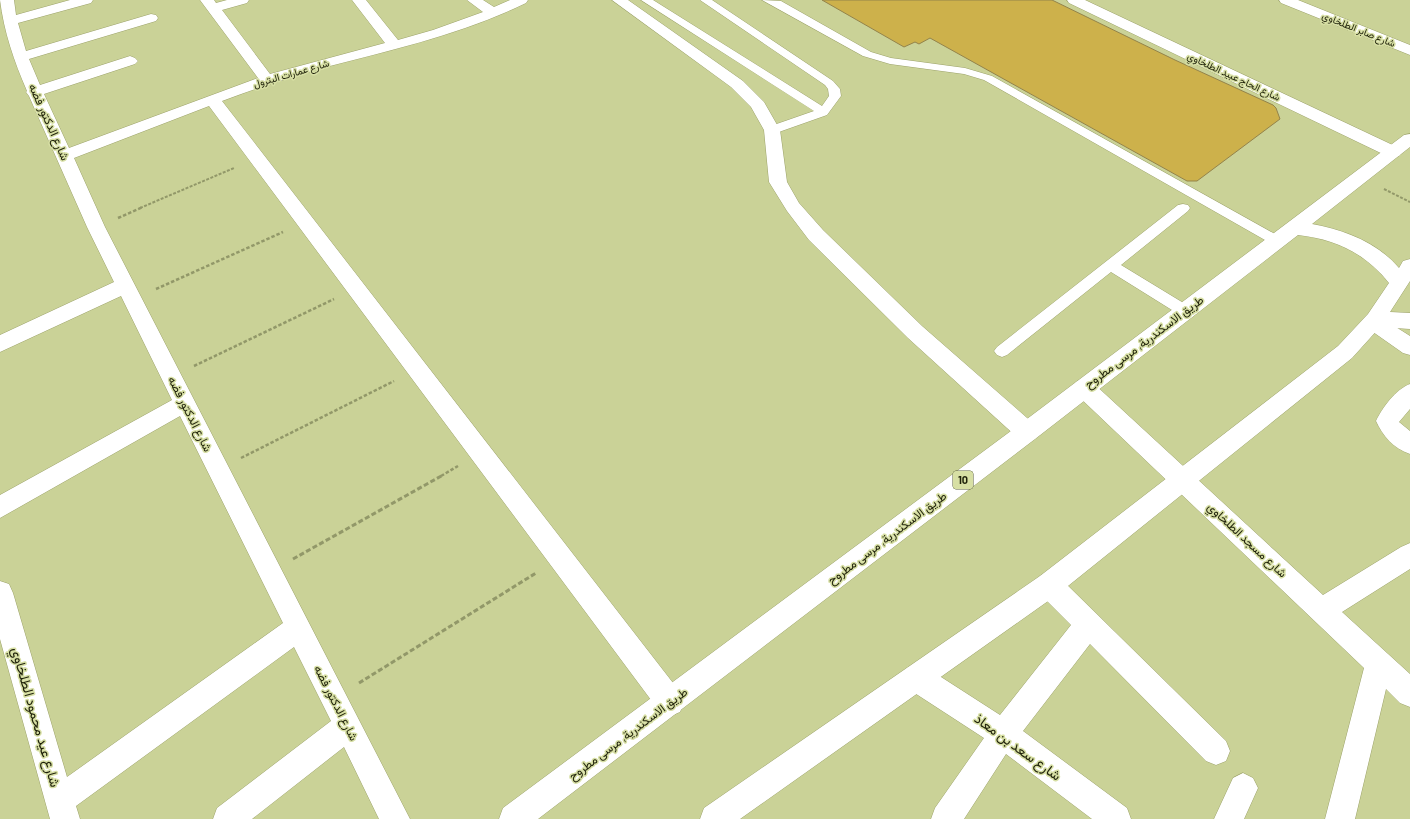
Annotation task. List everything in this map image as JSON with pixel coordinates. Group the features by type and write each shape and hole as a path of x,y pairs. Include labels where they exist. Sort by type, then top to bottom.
{"street":[{"name":"شارع الدكتور فضه","path":"7,0 10,21 20,57 34,92 96,227 395,819"},
{"path":"10,21 85,0"},
{"path":"242,0 210,4 267,80"},
{"path":"359,0 395,46"},
{"path":"474,0 493,13"},
{"name":"شارع عمارات البترول","path":"64,156 212,99 267,80 395,46 463,25 520,0"},
{"path":"619,0 736,84 758,105 772,130 774,158 778,182 793,207 816,235 915,332 1027,432"},
{"name":"شارع الحاج عبيد الطلخاوي","path":"1074,0 1402,146"},
{"name":"شارع صابر الطلخاوي","path":"1286,0 1410,50"},
{"path":"20,57 151,18"},
{"path":"34,92 130,61"},
{"path":"212,99 670,702"},
{"name":"طريق الاسكندرية, مرسى مطروح","path":"514,819 1027,432 1402,146"},
{"path":"715,819 1049,585 1184,481 1345,352 1374,320 1404,274 1389,268 1374,255 1356,243 1336,234 1315,229 1295,228"},
{"path":"0,344 129,292"},
{"path":"1374,320 1410,321"},
{"path":"1374,320 1410,346"},
{"name":"شارع مسجد الطلخاوي","path":"1084,388 1410,693"},
{"path":"1410,393 1387,421 1392,430 1410,444"},
{"path":"0,507 185,403"},
{"path":"1322,610 1410,555"},
{"path":"1049,585 1216,751"},
{"name":"شارع عيد محمود الطلخاوي","path":"0,593 62,809"},
{"path":"946,819 1003,734 1088,624"},
{"path":"62,809 298,628"},
{"path":"1340,819 1379,664"},
{"name":"شارع سعد بن معاذ","path":"917,678 1003,734 1116,819"},
{"path":"228,819 348,726"},
{"path":"1229,819 1243,788"}],"lane":[{"path":"646,0 823,112"},
{"path":"707,0 829,83 834,89 835,96 823,112 772,130"},
{"path":"767,0 778,3 867,54 890,61 915,66 965,71 988,78 1277,242"},
{"path":"1002,351 1183,208"},
{"path":"1110,266 1185,311"}],"path":[{"path":"96,227 257,159"},
{"path":"129,292 305,222"},
{"path":"172,377 356,289"},
{"path":"218,469 417,369"},
{"path":"270,572 481,453"},
{"path":"335,699 561,558"}],"building":[{"path":"822,0 1052,0 1175,60 1273,105 1276,108 1280,119 1197,181 1187,181 930,38 919,44 915,42 904,47"}]}
